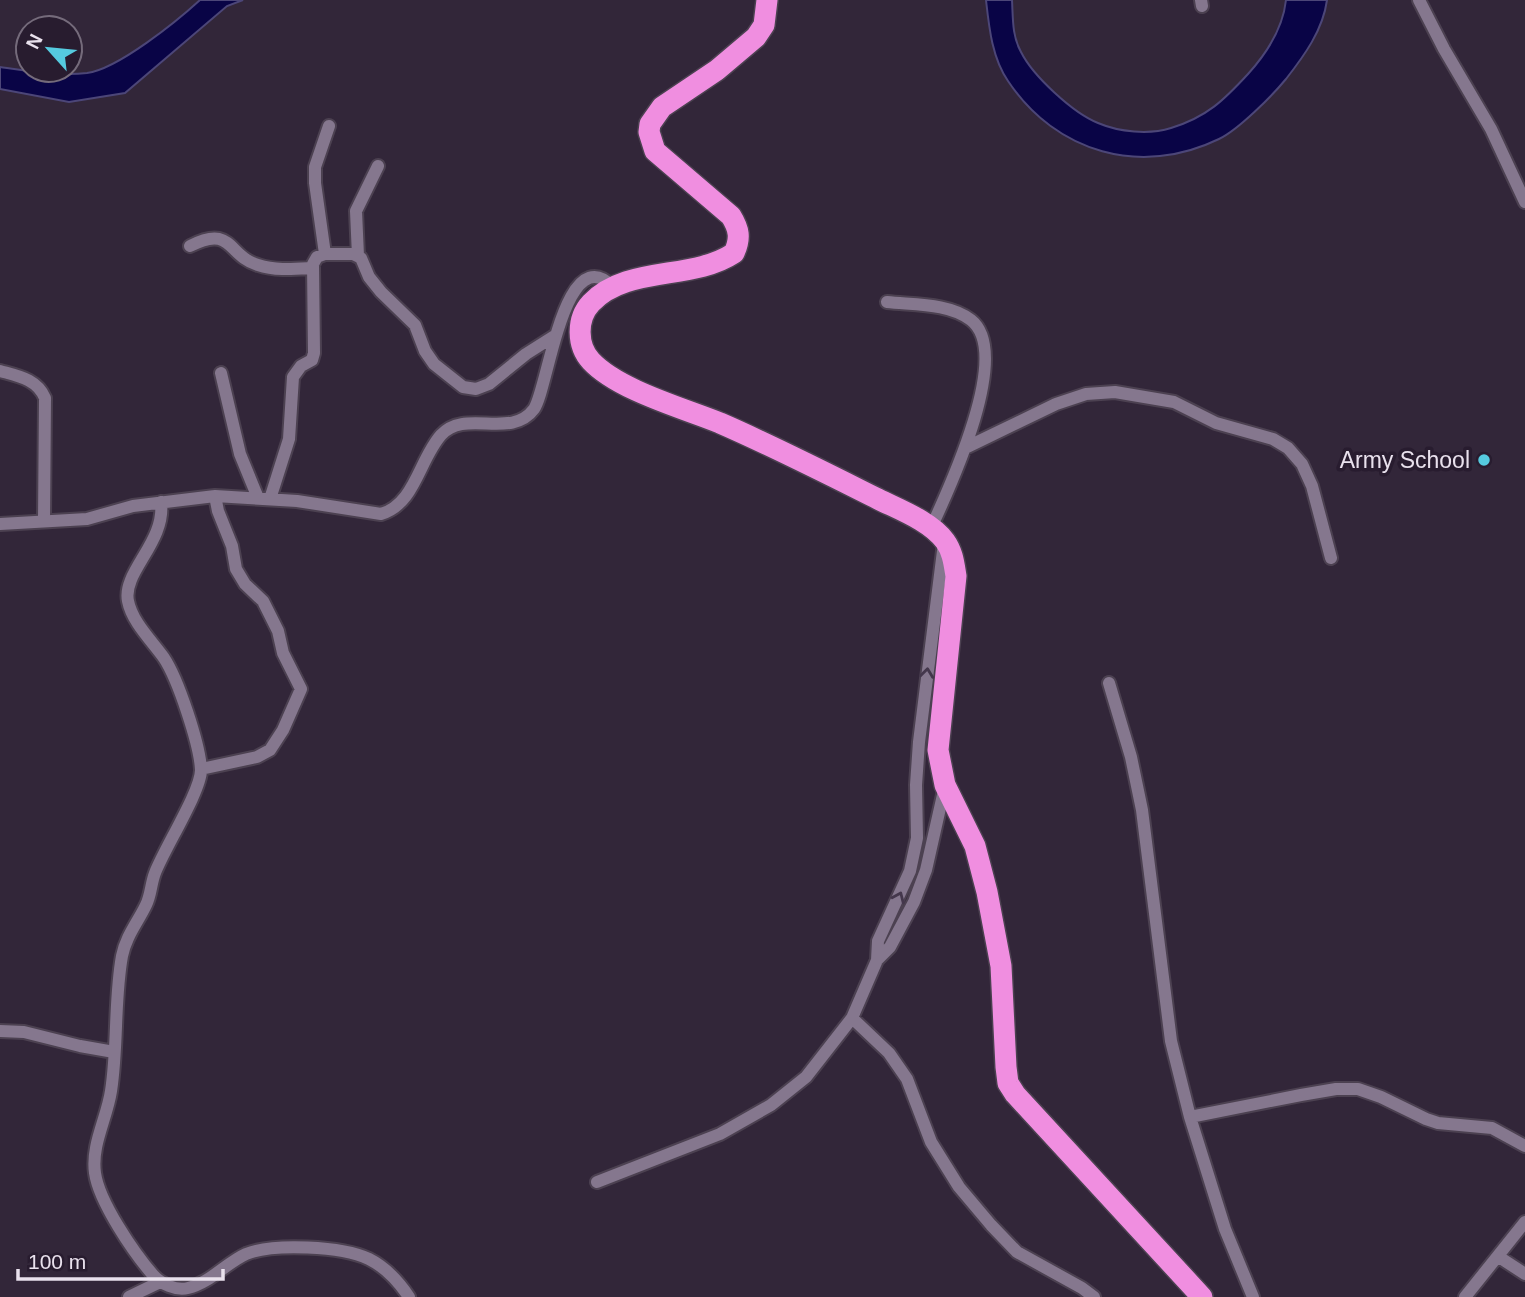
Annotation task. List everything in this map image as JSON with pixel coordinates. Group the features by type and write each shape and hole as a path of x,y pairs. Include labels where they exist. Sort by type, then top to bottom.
{"highway":[{"path":"767,0 764,25 756,37 717,70 662,107 650,124 649,132 655,151 731,216 739,235 734,253 712,263 613,287 590,304 583,316 581,344 590,360 606,374 722,424 848,484 938,534 953,556 956,576 938,750 945,785 975,846 987,892 1001,967 1008,1083 1069,1155 1202,1297"}],"street":[{"path":"1419,0 1491,129 1525,202"},
{"path":"325,254 315,167 329,126"},
{"path":"378,166 356,211 358,256 381,292 415,325 425,351 434,364 463,387 476,389 488,384 526,354 556,335"},
{"path":"190,246 215,239 231,244 247,261 256,265 284,269 313,268"},
{"path":"264,498 289,439 293,377 301,366 314,357 313,268 317,257 325,254 358,256"},
{"path":"0,524 87,519 133,506 215,496 264,498 381,514 393,510 402,502 433,446 450,427 461,423 517,422 534,410 540,399 563,313 579,286 597,277 613,287"},
{"path":"597,1182 720,1134 771,1105 806,1077 852,1018 877,960 878,941 910,871 917,838 916,785 938,534 982,387 985,348 982,335 972,321 958,313 935,307 887,302"},
{"path":"0,371 24,378 36,385 45,398 44,520"},
{"path":"221,373 240,454 264,498"},
{"path":"965,447 1056,404 1086,394 1115,392 1174,402 1216,424 1273,439 1288,449 1302,464 1312,486 1331,558"},
{"path":"201,769 257,757 270,750 283,730 301,689 263,601 245,584 236,569 232,546 215,496"},
{"path":"162,502 162,523 129,586 128,599 131,609 166,661 178,688 201,769 196,788 154,875 146,906 125,944 120,970 111,1092 95,1154 97,1182 129,1245 160,1282 170,1286 187,1289 256,1251 281,1248 327,1250 369,1259 384,1269 410,1297"},
{"path":"1109,683 1131,757 1142,810 1171,1041 1190,1117 1225,1229 1253,1297"},
{"path":"877,960 890,947 914,902 926,870 945,785"},
{"path":"852,1018 889,1053 907,1079 931,1142 959,1187 991,1225 1017,1252 1094,1297"},
{"path":"0,1031 24,1032 114,1052"},
{"path":"1190,1117 1336,1089 1358,1089 1426,1119 1438,1123 1492,1128 1525,1146"},
{"path":"1465,1297 1525,1222"},
{"path":"1499,1257 1525,1273"},
{"path":"129,1297 160,1282"}],"shaded area":[{"path":"200,0 243,0 227,6 125,93 69,102 0,89 0,67 14,69 14,84 84,84 84,73 100,70 130,54"},
{"path":"986,0 1012,0 1014,33 1021,52 1044,82 1066,102 1098,123 1144,132 1184,124 1223,100 1268,49 1278,30 1286,0 1327,0 1317,32 1299,61 1272,94 1236,128 1219,139 1190,150 1160,156 1131,156 1102,151 1075,141 1050,126 1028,106 1008,81 998,62"}],"place":[{"name":"Army School","path":"1484,460"}]}
